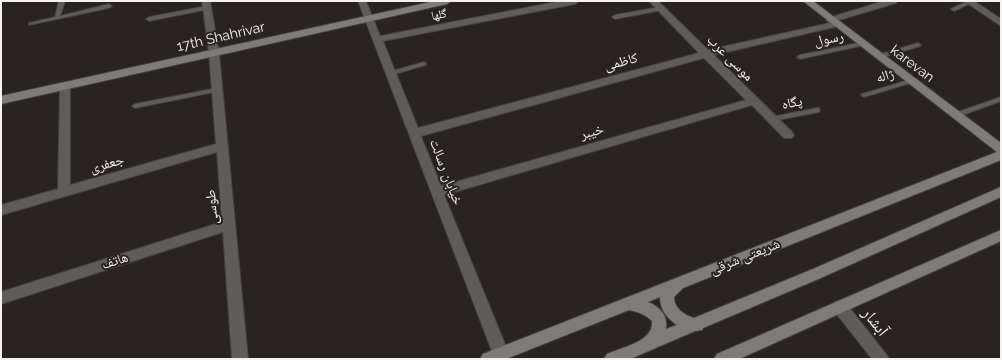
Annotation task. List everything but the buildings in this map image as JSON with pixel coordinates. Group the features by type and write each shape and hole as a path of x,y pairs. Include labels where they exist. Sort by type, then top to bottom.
{"street":[{"name":"خیابان رسالت","path":"362,1 370,18 501,354"},
{"name":"17th Shahrivar","path":"1,100 447,1"},
{"name":"گلها","path":"378,39 574,1"},
{"name":"موسی عرب","path":"653,1 788,135"},
{"name":"karevan","path":"807,1 1001,149"},
{"name":"کاظمی","path":"414,133 706,54 834,22 893,1"},
{"path":"969,2 1001,23"},
{"name":"طوسی","path":"206,4 214,53 240,359"},
{"path":"64,192 65,86"},
{"name":"خیبر","path":"438,192 754,101"},
{"name":"جعفری","path":"1,210 222,146"},
{"name":"شریعتی شرقی","path":"488,359 1001,154"},
{"path":"612,359 697,325 1001,195"},
{"name":"هاتف","path":"1,298 228,225"},
{"path":"722,359 1001,235"},
{"path":"678,284 668,292 667,305 670,311 682,321 697,325"},
{"path":"628,303 647,308 657,316 660,322 659,333 649,344"},
{"name":"آبشار","path":"840,307 881,359"}],"lane":[{"path":"57,18 62,1"},
{"path":"954,9 969,2"},
{"path":"149,19 206,4"},
{"path":"31,24 109,6"},
{"path":"615,17 660,9"},
{"name":"رسول","path":"800,57 863,44"},
{"path":"880,56 918,45"},
{"path":"391,73 424,64"},
{"name":"ژاله","path":"864,95 912,81"},
{"path":"135,106 217,90"},
{"path":"957,115 1001,99"},
{"name":"پگاه","path":"772,119 817,110"}]}
